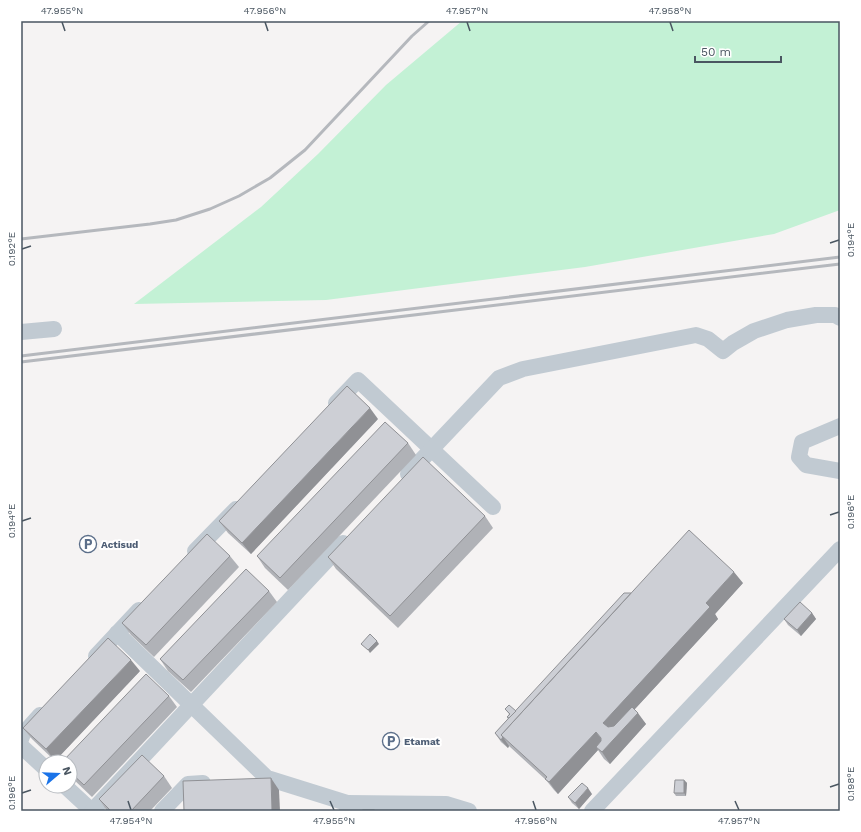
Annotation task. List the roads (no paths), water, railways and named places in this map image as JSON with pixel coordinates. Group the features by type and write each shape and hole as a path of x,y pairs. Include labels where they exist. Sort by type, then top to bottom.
{"lane":[{"path":"400,483 499,378 523,369 696,335 708,339 723,351 732,343 754,331 787,320 816,315 835,315 840,318"},
{"path":"21,332 54,329"},
{"path":"326,414 358,380 493,507"},
{"path":"840,426 802,442 799,457 806,465 840,471"},
{"path":"185,561 244,499"},
{"path":"74,794 92,811 352,534"},
{"path":"592,811 840,549"},
{"path":"85,667 148,600"},
{"path":"117,634 191,705 259,779 347,807 446,804 469,811"},
{"path":"21,739 23,734 49,706"},
{"path":"21,746 38,762"},
{"path":"162,811 188,784 220,782"}],"railway":[{"path":"21,239 176,220 210,209 239,196 270,178 305,150 412,36 429,21"},
{"path":"21,356 840,257"},
{"path":"21,362 840,264"}],"place":[{"name":"Actisud","path":"88,544"},
{"name":"Etamat","path":"391,741"}]}
